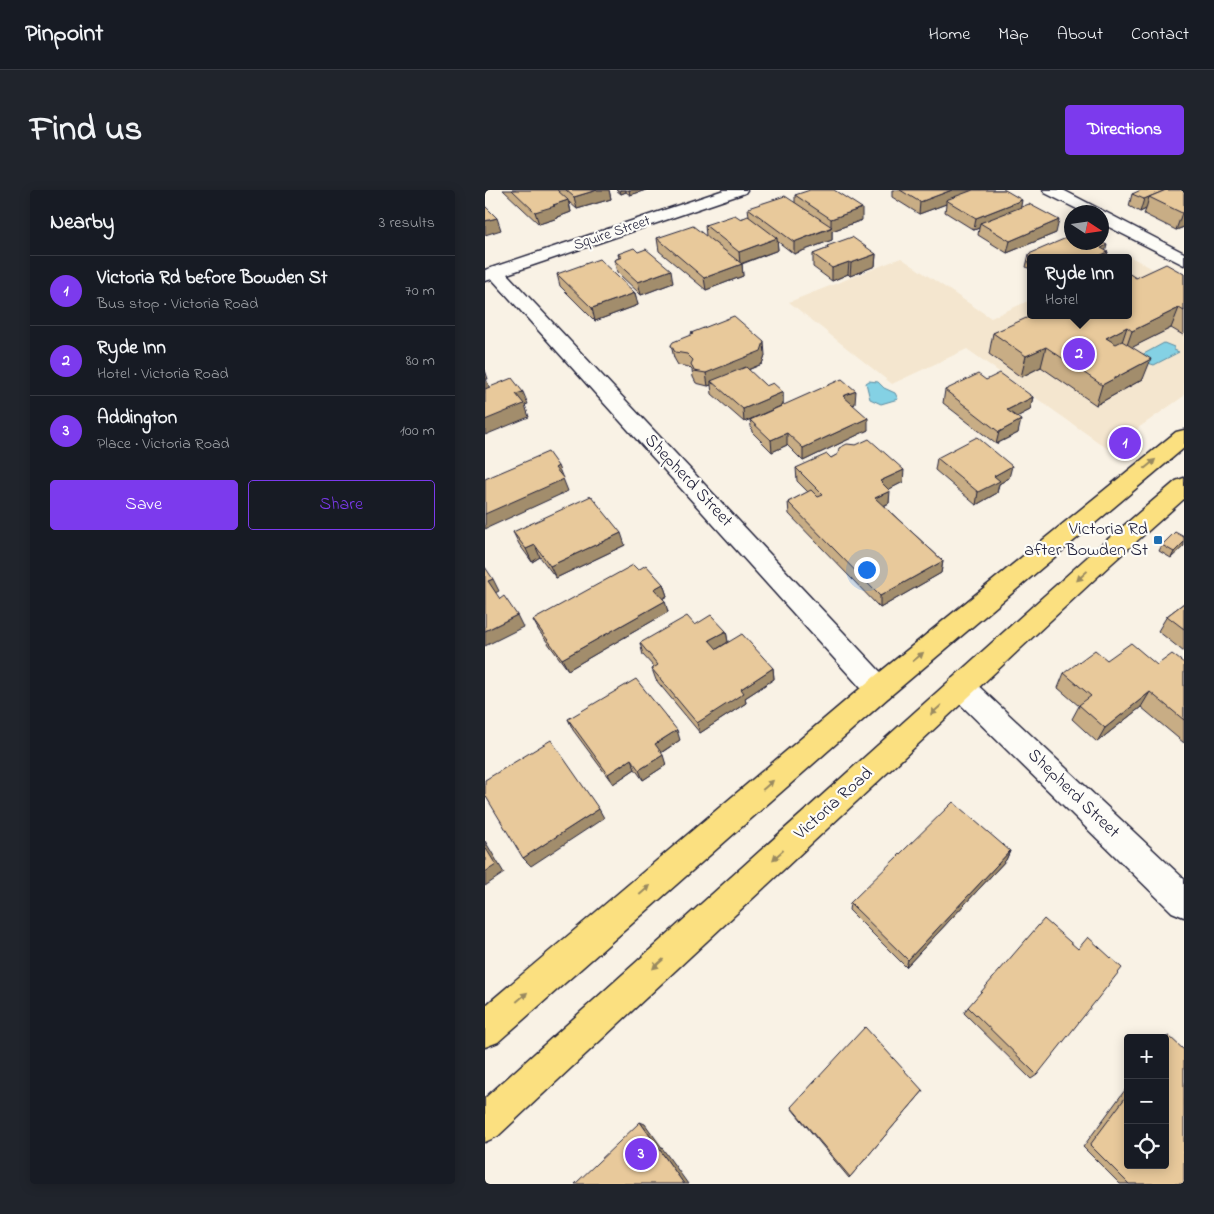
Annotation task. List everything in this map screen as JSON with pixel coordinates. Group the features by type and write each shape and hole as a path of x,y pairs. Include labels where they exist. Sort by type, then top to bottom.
{"highway":[{"path":"485,1029 879,689 1184,437"},
{"name":"Victoria Road","path":"485,1124 1102,558 1184,486"}],"street":[{"name":"Squire Street","path":"490,274 739,190"},
{"path":"1051,190 1080,205"},
{"path":"1109,220 1184,260"},
{"name":"Shepherd Street","path":"490,274 879,689"},
{"name":"Shepherd Street","path":"961,687 1184,901"}],"shaded area":[{"path":"901,258 991,318 1027,301 1027,319 1132,319 1132,258 1184,286 1184,396 1108,449 967,349 892,384 789,302"}],"water":[{"path":"1164,343 1174,347 1174,350 1179,352 1154,365 1148,363 1140,356"},
{"path":"869,381 878,382 884,388 895,393 898,399 881,404 870,399 866,383"}],"building":[{"path":"512,190 557,190 568,200 535,212"},
{"path":"566,190 597,190 574,197"},
{"path":"810,190 834,190 862,208 831,219 795,195"},
{"path":"900,190 952,190 920,202"},
{"path":"973,190 1005,190 1022,200 976,218 946,200"},
{"path":"1141,190 1166,190 1144,199 1132,194"},
{"path":"1166,190 1184,190 1184,213 1149,197"},
{"path":"785,196 832,227 794,242 748,208"},
{"path":"1029,204 1059,220 1010,241 980,223"},
{"path":"485,206 497,218 485,221"},
{"path":"735,215 741,219 748,216 777,238 739,252 705,225"},
{"path":"693,226 742,264 704,278 657,238"},
{"path":"852,237 876,254 832,268 813,254 829,248 827,246"},
{"path":"1064,239 1064,250 1104,250 1108,252 1104,254 1029,254"},
{"path":"634,248 638,252 646,249 671,270 638,282 614,260 622,257 618,254"},
{"path":"599,259 635,293 592,308 557,274"},
{"path":"1166,264 1184,274 1184,311 1179,308 1132,331 1127,327 1106,338 1116,344 1122,341 1151,359 1102,385 1046,347 1026,356 993,333 1027,318 1132,319 1132,276 1136,278"},
{"path":"734,316 764,342 761,351 706,373 694,371 691,364 693,360 687,354 675,352 671,345 673,342 693,334 691,333"},
{"path":"746,367 766,386 773,383 783,392 743,409 711,381"},
{"path":"1000,373 1033,397 1007,410 1021,420 999,432 945,390 978,374 986,380"},
{"path":"512,378 523,392 516,394 524,404 485,420 485,389"},
{"path":"842,379 856,391 843,396 868,418 803,448 787,433 771,440 750,420"},
{"path":"977,437 1012,466 994,476 1000,481 978,492 937,458"},
{"path":"869,439 904,470 880,481 890,491 875,498 943,561 880,596 788,502 811,490 818,497 823,495 796,468 827,454 831,458 838,454 839,448 847,444 856,445"},
{"path":"548,452 558,466 555,468 564,479 485,514 485,479"},
{"path":"591,496 621,533 550,566 535,545 526,549 513,532"},
{"path":"1175,532 1184,537 1184,542 1174,552 1162,545"},
{"path":"633,565 638,570 646,565 663,584 654,589 665,601 562,659 533,620"},
{"path":"485,567 493,579 488,581 500,599 504,596 517,615 485,631"},
{"path":"1184,603 1184,629 1167,616"},
{"path":"711,615 726,631 709,640 717,649 742,634 773,668 741,689 744,693 697,723 652,669 658,665 640,643 687,616 695,625"},
{"path":"1131,643 1157,665 1172,654 1184,663 1184,720 1150,692 1105,728 1079,705 1091,696 1064,673 1095,650 1107,660"},
{"path":"636,679 677,730 655,744 663,755 639,770 631,759 608,774 568,719"},
{"path":"551,740 599,809 523,858 485,795 485,780"},
{"path":"953,802 1010,851 908,960 850,903"},
{"path":"485,847 496,865 485,872"},
{"path":"1044,919 1078,949 1088,937 1122,968 1037,1075 968,1007"},
{"path":"865,1027 923,1091 850,1177 791,1107"},
{"path":"1169,1036 1184,1050 1184,1184 1129,1184 1090,1145 1124,1099 1124,1169 1169,1169"},
{"path":"640,1122 684,1184 575,1184"}],"place":[{"name":"Ryde Inn","path":"1079,354"},
{"name":"Victoria Rd before Bowden St","path":"1125,443"},
{"name":"Victoria Rd after Bowden St","path":"1158,540"},
{"name":"Addington","path":"641,1154"}]}
